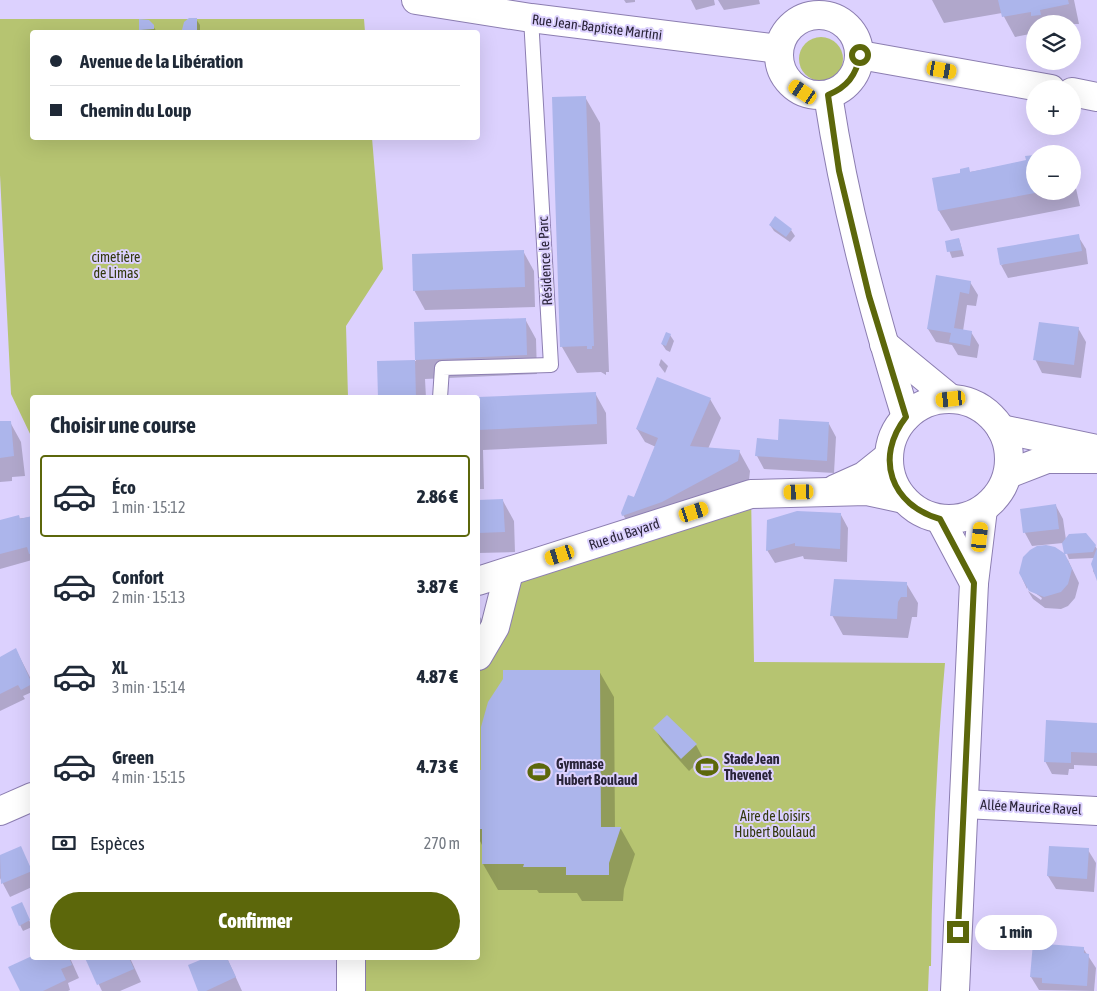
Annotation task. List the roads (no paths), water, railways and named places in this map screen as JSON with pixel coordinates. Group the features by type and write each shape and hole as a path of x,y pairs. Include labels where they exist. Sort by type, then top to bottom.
{"main road":[{"name":"Rue Jean-Baptiste Martini","path":"416,0 531,18 779,49"},
{"path":"811,8 845,24 853,33 860,55 857,69 850,81 840,90 828,95 809,94 792,85 782,68 779,49 783,38 790,27 811,8"},
{"path":"860,55 1026,85"},
{"path":"1081,94 1097,97"},
{"path":"828,95 839,171 869,296 906,417"},
{"path":"884,344 951,399"},
{"path":"951,399 970,403 988,413 1001,428 1007,443 1009,458 1008,474 994,499 983,509 970,516 940,519 920,512 904,499 890,472 889,456 897,428 906,417 919,407 934,400 951,399"},
{"path":"1001,428 1097,449"},
{"name":"Rue du Bayard","path":"832,491 864,476 889,456"},
{"path":"1008,474 1047,459 1097,459"},
{"name":"Rue du Bayard","path":"480,580 751,494 868,491 904,499"},
{"path":"955,991 974,583 983,509"},
{"path":"940,519 974,583"},
{"path":"480,653 495,628 508,572"},
{"path":"0,811 30,799"},
{"name":"Allée Maurice Ravel","path":"964,804 1097,811"},
{"path":"351,960 351,991"}],"lane":[{"name":"Résidence le Parc","path":"440,395 442,368 551,365 531,18"}],"place":[{"name":"Stade Jean Thevenet","path":"707,767"},
{"name":"Gymnase Hubert Boulaud","path":"539,772"}],"park label":[{"name":"cimetière de Limas","path":"116,266"},
{"name":"Aire de Loisirs Hubert Boulaud","path":"775,824"}]}
